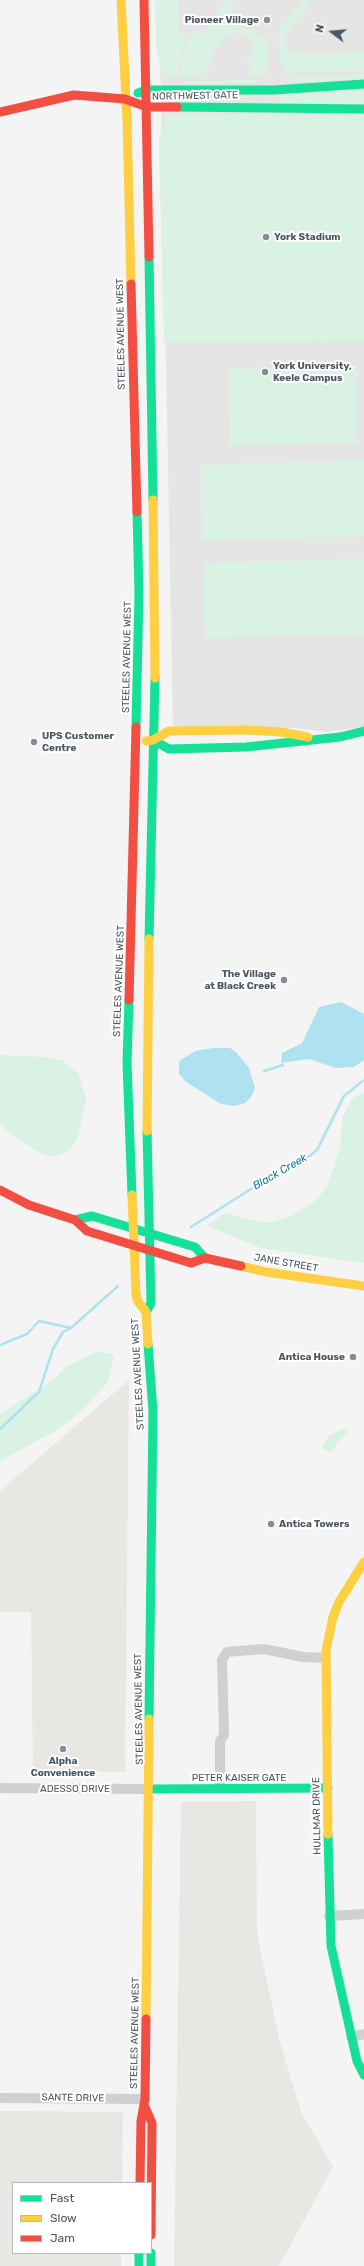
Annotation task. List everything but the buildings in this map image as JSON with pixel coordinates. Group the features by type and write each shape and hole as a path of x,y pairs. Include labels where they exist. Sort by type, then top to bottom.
{"main road":[{"name":"STEELES AVENUE WEST","path":"121,0 127,120 139,593 132,915 127,1063 136,1293 137,1300 146,1312 153,1411 149,1656 150,1789 145,2103 141,2121 140,2182"},
{"name":"STEELES AVENUE WEST","path":"144,0 156,643 146,1098 151,1303 146,1312"},
{"name":"NORTHWEST GATE","path":"125,99 146,90 274,90 364,84"},
{"path":"0,112 74,96 125,99"},
{"name":"NORTHWEST GATE","path":"125,99 147,107 239,106 281,109 364,109"},
{"path":"136,743 153,740 169,732 247,730 281,732 319,739"},
{"path":"153,740 169,749 246,747 285,745 340,737 364,731"},
{"path":"132,915 150,916"},
{"name":"JANE STREET","path":"0,1190 29,1205 75,1220 87,1231 190,1263 205,1258 272,1273 364,1286"},
{"name":"JANE STREET","path":"75,1220 92,1216 195,1247 205,1258"},
{"name":"HULLMAR DRIVE","path":"364,1562 361,1574 339,1602 333,1617 326,1658 329,1916 332,1946 351,2037 357,2061 364,2075"},
{"name":"PETER KAISER GATE","path":"150,1789 328,1788"},
{"name":"STEELES AVENUE WEST","path":"145,2103 152,2123 151,2182"},
{"path":"139,2254 139,2266"},
{"path":"151,2254 151,2266"}],"street":[{"path":"220,1789 220,1742 224,1735 222,1660 226,1652 264,1649 303,1657 326,1658"},
{"name":"ADESSO DRIVE","path":"0,1788 150,1789"},
{"path":"329,1916 364,1914"},
{"path":"351,2037 364,2034"},
{"name":"SANTE DRIVE","path":"0,2098 145,2103"}],"shaded area":[{"name":"York University, Keele Campus","path":"159,0 364,0 364,727 327,732 294,728 173,728"},
{"path":"129,1380 125,1772 33,1770 31,1612 0,1612 0,1491"},
{"path":"256,1801 257,1933 279,2039 301,2112 333,2167 279,2266 174,2266 181,1802"},
{"path":"0,2111 123,2112 122,2182 12,2182 12,2254 121,2254 121,2266 0,2266"}],"green space":[{"path":"155,0 178,0 178,34 186,34 186,39 175,78 172,78 172,74 165,74 164,78 156,50"},
{"path":"227,0 233,0 230,14 233,20 240,26 267,38 268,74 247,75 252,68 246,63 253,54 251,37 238,32 224,38 213,52 206,72 197,76 193,73 190,77 178,77 189,34 202,33"},
{"path":"302,0 312,0 286,34 287,54 364,52 364,70 285,73 281,63 279,35 281,27"},
{"path":"364,74 364,79 298,82 292,80 292,78"},
{"path":"258,80 255,83 177,84 187,81"},
{"path":"364,90 364,104 281,103 279,99 282,96"},
{"path":"265,96 189,102 165,102 164,100 165,97"},
{"name":"York Stadium","path":"166,115 364,115 364,341 164,342 159,139"},
{"path":"357,367 357,444 230,445 229,369"},
{"path":"364,460 364,536 202,541 200,465"},
{"path":"364,559 364,634 205,638 203,563"},
{"path":"0,1055 46,1057 63,1061 78,1072 86,1098 77,1139 68,1151 55,1157 40,1153 11,1134 0,1124"},
{"path":"364,1093 364,1263 261,1248 207,1226 224,1213 261,1222 272,1222 292,1216 316,1200 327,1187 340,1147 343,1116 352,1098"},
{"path":"99,1351 112,1354 114,1358 107,1383 82,1411 57,1430 0,1461 0,1414 56,1378 65,1367"},
{"path":"344,1428 349,1430 330,1453 322,1448 329,1436"}],"water":[{"path":"341,1002 364,1014 364,1060 354,1067 336,1068 309,1059 281,1063 282,1053 302,1043 319,1007"},
{"path":"213,1048 230,1048 236,1052 249,1068 255,1088 251,1097 245,1103 234,1106 221,1104 186,1082 179,1074 179,1061 195,1051"}],"waterway":[{"path":"264,1071 283,1065"},
{"name":"Black Creek","path":"191,1227 265,1180 311,1155 317,1150 344,1096 364,1080"},
{"name":"Black Creek","path":"0,1429 39,1392 53,1349 63,1332 71,1328 118,1286"},
{"path":"0,1345 27,1334 39,1321 71,1328"}],"traffic: fast":[{"path":"138,93 146,90 274,90 364,84"},
{"path":"177,107 364,109"},
{"path":"149,257 153,500"},
{"path":"136,727 139,593 137,512"},
{"path":"149,939 155,678"},
{"path":"153,740 169,749 246,747 340,737 364,731"},
{"path":"129,1000 127,1063 132,1195"},
{"path":"146,1312 151,1303 147,1131"},
{"path":"75,1220 92,1216 195,1247 205,1258"},
{"path":"148,1344 153,1411 149,1719"},
{"path":"150,1789 328,1788"},
{"path":"328,1834 331,1946 357,2061 364,2075"},
{"path":"139,2254 139,2266"},
{"path":"151,2254 151,2266"}],"traffic: slow":[{"path":"121,0 127,120 131,284"},
{"path":"153,500 155,678"},
{"path":"146,741 153,740 169,731 247,730 281,732 308,737"},
{"path":"147,1131 149,939"},
{"path":"132,1195 136,1293 137,1300 146,1312 148,1344"},
{"path":"241,1266 266,1272 364,1286"},
{"path":"328,1834 326,1651 333,1617 339,1602 364,1562"},
{"path":"146,2019 149,1719"}],"traffic: jam":[{"path":"144,0 149,257"},
{"path":"0,112 74,95 125,99 147,107 177,107"},
{"path":"131,284 137,512"},
{"path":"129,1000 136,727"},
{"path":"0,1190 29,1205 75,1220 87,1231 191,1263 205,1258 241,1266"},
{"path":"140,2182 141,2121 145,2099 146,2019"},
{"path":"145,2107 152,2123 151,2182"}],"place":[{"name":"Pioneer Village","path":"267,20"},
{"name":"York Stadium","path":"266,237"},
{"name":"York University, Keele Campus","path":"265,372"},
{"name":"UPS Customer Centre","path":"34,742"},
{"name":"The Village at Black Creek","path":"284,980"},
{"name":"Antica House","path":"353,1357"},
{"name":"Antica Towers","path":"271,1524"},
{"name":"Alpha Convenience","path":"63,1749"}]}
